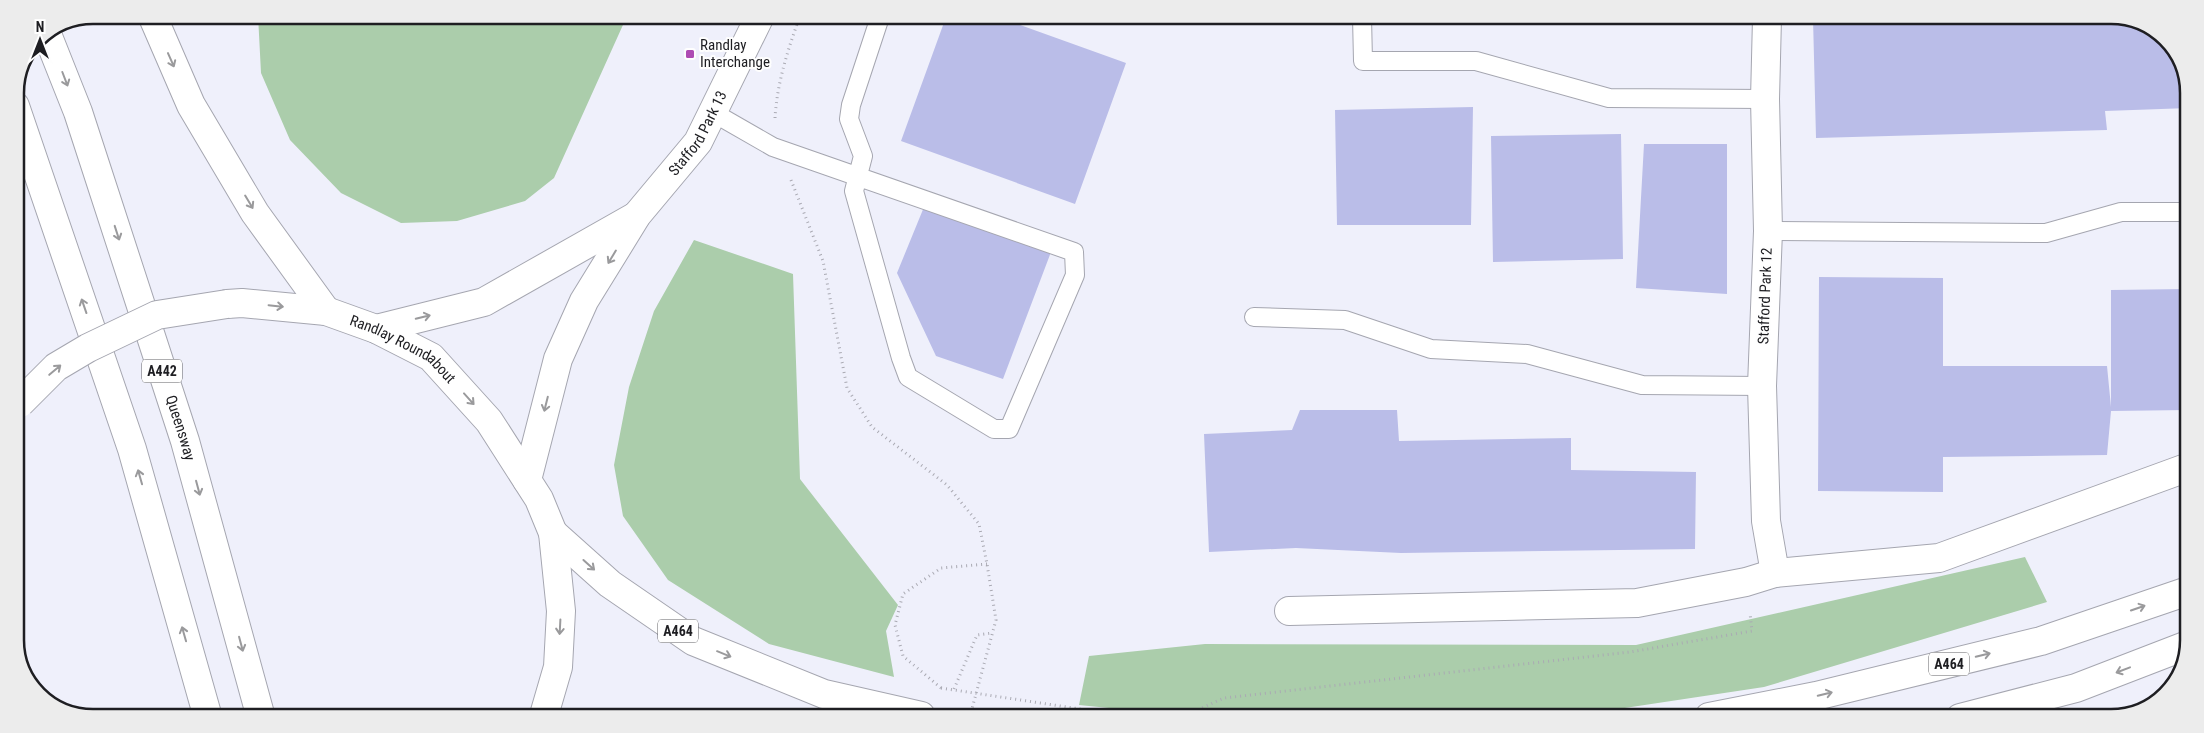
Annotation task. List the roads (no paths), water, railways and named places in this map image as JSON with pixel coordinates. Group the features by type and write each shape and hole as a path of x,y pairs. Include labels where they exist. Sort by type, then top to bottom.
{"main road":[{"path":"156,24 191,105 255,213 326,311"},
{"name":"Stafford Park 13","path":"637,215 698,142 756,24"},
{"name":"Stafford Park 12","path":"1767,24 1765,99 1768,231 1762,386 1766,521 1775,573"},
{"name":"Queensway","path":"49,39 78,112 185,441 259,709"},
{"path":"24,132 132,450 206,709"},
{"path":"376,330 484,302 637,215"},
{"path":"527,480 558,359 584,301 637,215"},
{"name":"Randlay Roundabout","path":"24,400 56,368 88,348 157,315 227,304 242,303 326,311 376,330 431,357 489,421 538,499 553,532 561,611 558,667 546,709"},
{"path":"1289,611 1637,603 1746,582 1775,573 1939,558 2180,470"},
{"name":"A464","path":"553,532 610,584 693,641 824,694 890,709"},
{"name":"A464","path":"1749,709 1816,696 2041,641 2180,594"},
{"path":"1995,709 2076,688 2179,648"}],"lane":[{"path":"712,112 774,147 857,175 1074,252 1075,275 1009,429 994,429 908,377 901,358 854,191 857,175 863,156 849,119 851,105 877,24"},
{"path":"1362,24 1364,61 1476,61 1609,98 1765,99"},
{"path":"1768,231 2046,233 2121,212 2180,212"},
{"path":"1254,317 1345,320 1431,349 1527,354 1642,385 1762,386"}],"place":[{"name":"Randlay Interchange","path":"690,54"}]}
